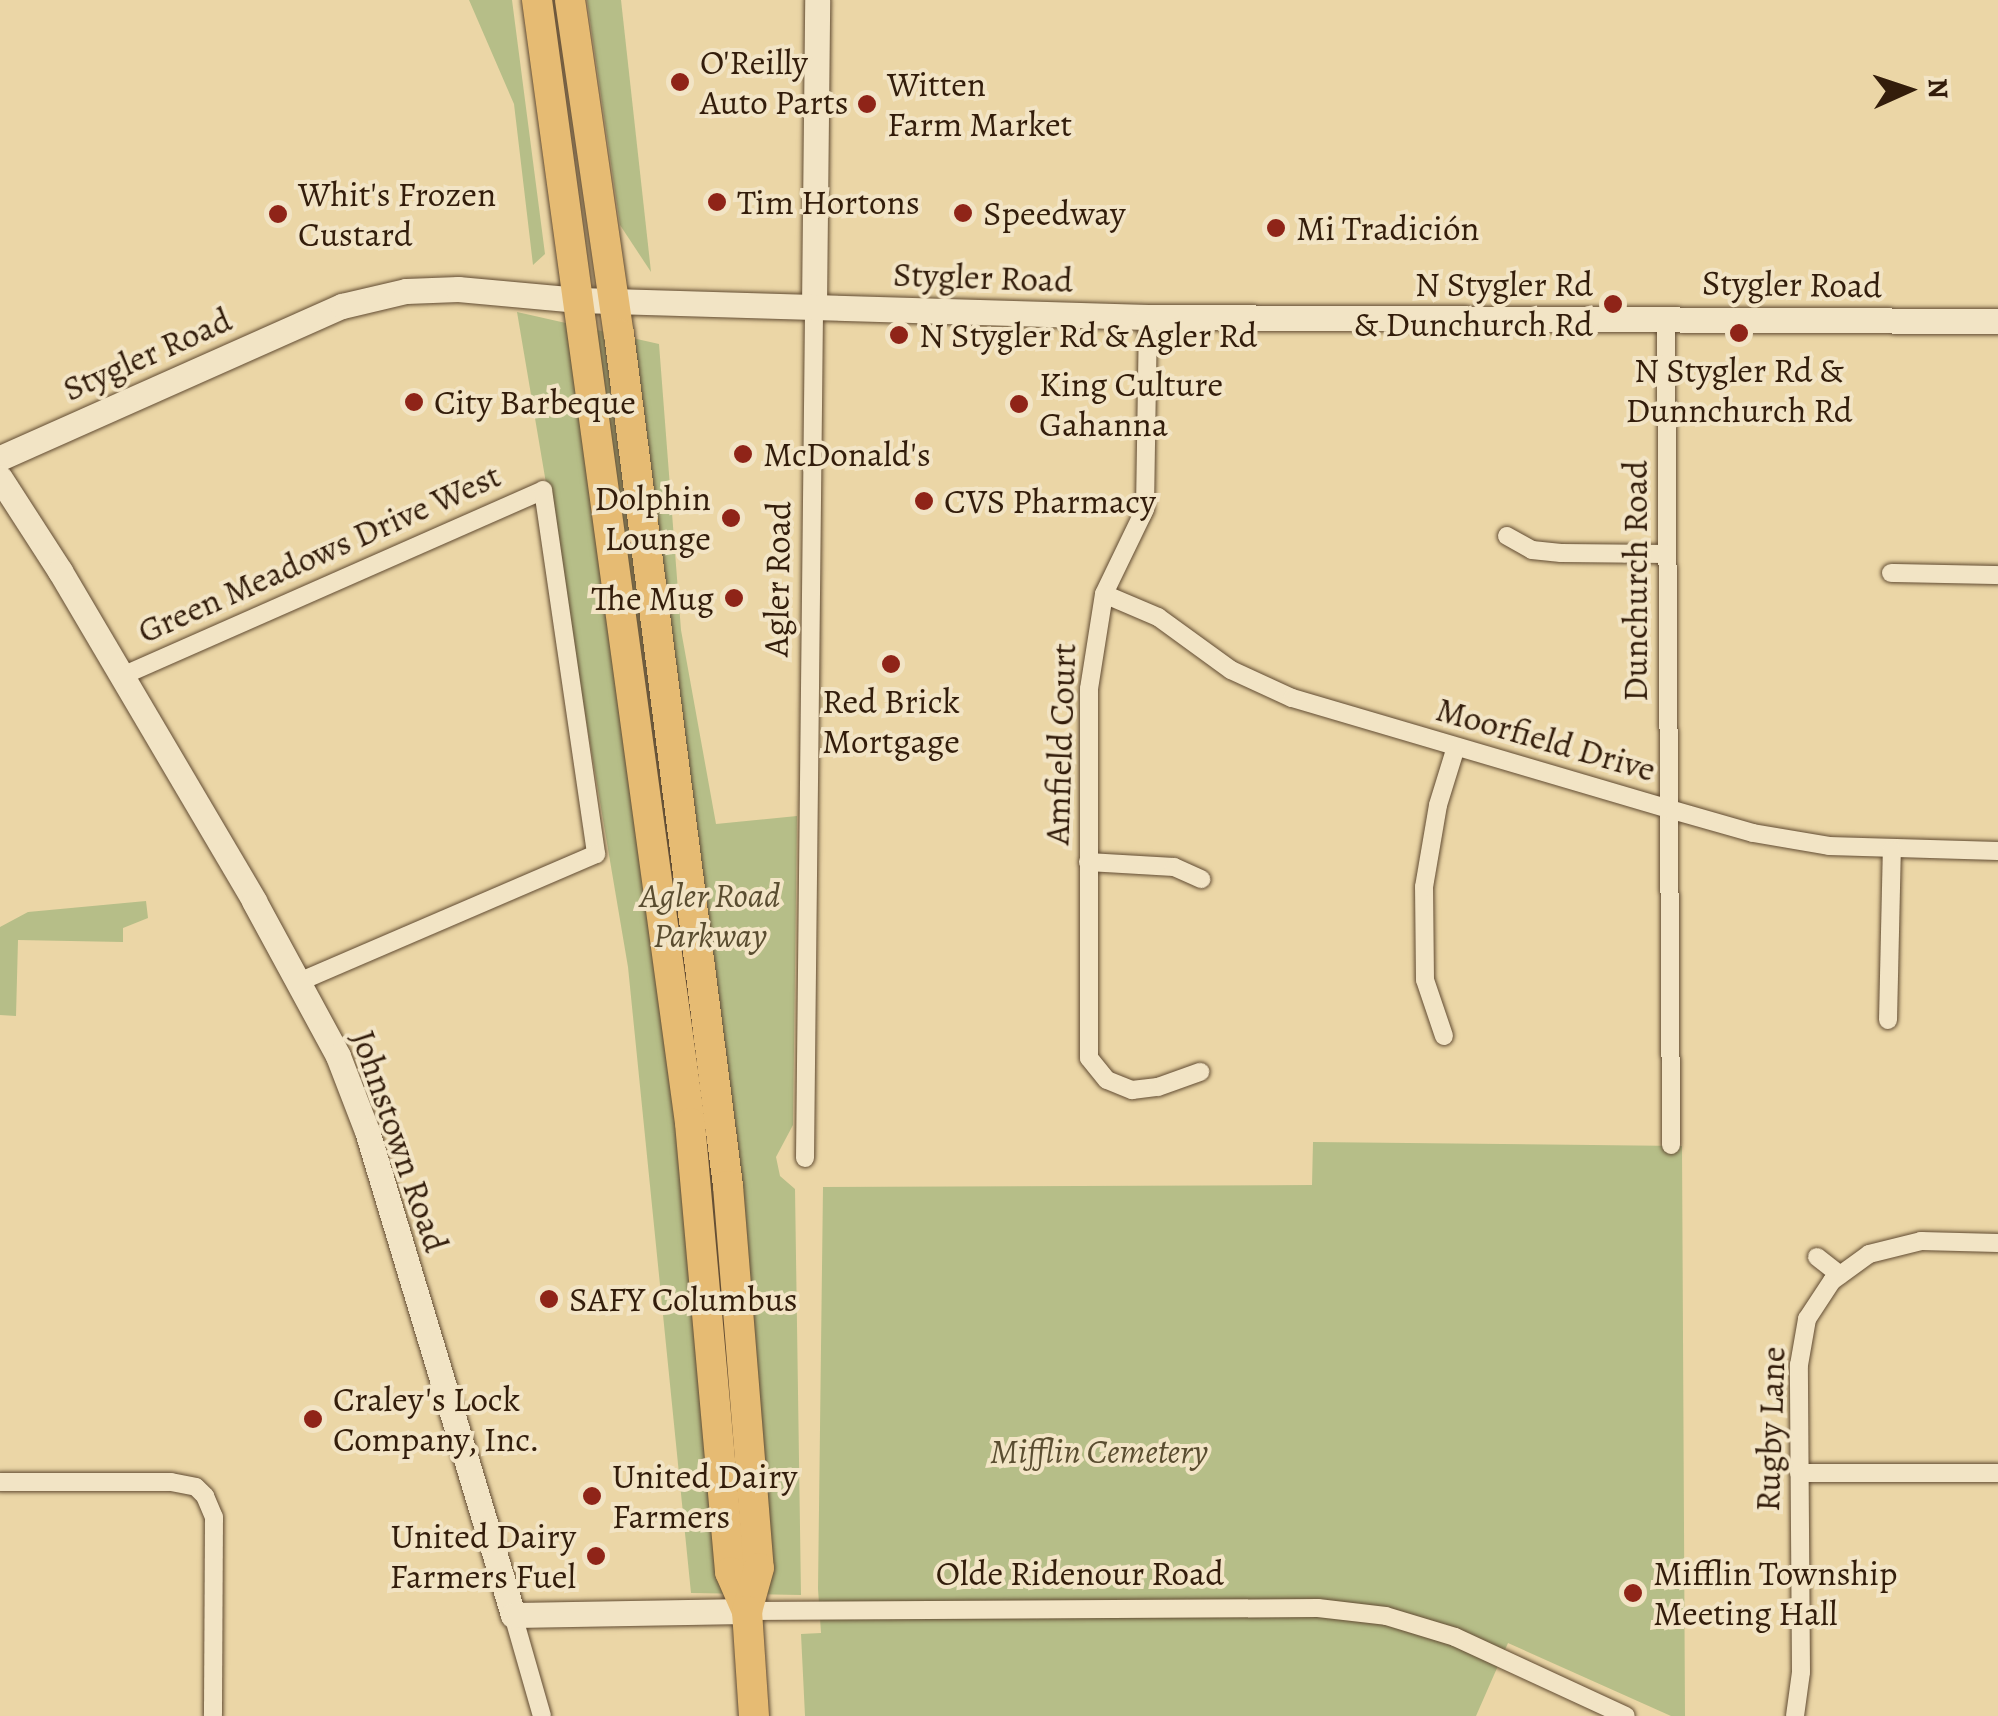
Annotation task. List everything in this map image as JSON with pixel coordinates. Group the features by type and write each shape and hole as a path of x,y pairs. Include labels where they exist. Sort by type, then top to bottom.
{"highway":[{"path":"536,0 690,1123 730,1572 748,1611"},
{"path":"570,0 614,301 728,1186 759,1568 748,1611 754,1716"}],"main road":[{"name":"Agler Road","path":"814,307 817,0"},
{"name":"Stygler Road","path":"0,458 342,306 384,293 458,289 578,300 1148,317 1998,322"},
{"name":"Johnstown Road","path":"0,478 122,676 300,981 338,1056 367,1131 512,1615"},
{"name":"Olde Ridenour Road","path":"512,1615 748,1611"}],"street":[{"name":"Agler Road","path":"804,1158 814,307"},
{"name":"Amfield Court","path":"1148,317 1145,509 1104,594 1089,688 1089,1058 1107,1080 1132,1090 1158,1087 1200,1072"},
{"name":"Dunchurch Road","path":"1666,318 1670,1144"},
{"name":"Green Meadows Drive West","path":"122,676 543,490 596,854 300,981"},
{"path":"1506,536 1532,550 1667,554"},
{"path":"1891,573 1998,575"},
{"name":"Moorfield Drive","path":"1104,594 1158,617 1231,670 1292,698 1669,810 1791,840 1892,850 1998,852"},
{"path":"1444,1036 1425,980 1424,887 1438,805 1456,747"},
{"path":"1888,1020 1892,850"},
{"path":"1088,862 1174,867 1201,879"},
{"name":"Rugby Lane","path":"1795,1716 1801,1672 1800,1366 1808,1319 1840,1275 1869,1254 1921,1241 1998,1242"},
{"path":"1817,1258 1840,1275"},
{"path":"1800,1473 1998,1473"},
{"path":"0,1482 171,1482 196,1487 205,1496 214,1517 213,1716"},
{"name":"Olde Ridenour Road","path":"748,1611 1318,1608 1386,1616 1455,1638 1626,1716"},
{"name":"Johnstown Road","path":"512,1615 542,1716"}],"green space":[{"path":"469,0 512,0 545,254 533,265 514,104"},
{"path":"587,0 621,0 651,272 620,225"},
{"name":"Agler Road Parkway","path":"517,312 659,344 681,630 716,824 797,816 793,1125 776,1157 780,1176 795,1189 801,1595 691,1593 628,967"},
{"path":"146,901 148,918 123,928 123,942 18,940 16,1016 0,1015 0,927 28,912"},
{"name":"Mifflin Cemetery","path":"1313,1142 1682,1146 1685,1716 1671,1716 1508,1643 1476,1716 805,1716 801,1634 821,1633 818,1589 823,1187 1312,1185"}],"place":[{"name":"O'Reilly Auto Parts","path":"680,82"},
{"name":"Witten Farm Market","path":"867,104"},
{"name":"Tim Hortons","path":"717,202"},
{"name":"Speedway","path":"963,213"},
{"name":"Whit's Frozen Custard","path":"278,214"},
{"name":"Mi Tradición","path":"1276,228"},
{"name":"N Stygler Rd & Dunchurch Rd","path":"1613,304"},
{"name":"N Stygler Rd & Dunnchurch Rd","path":"1739,333"},
{"name":"N Stygler Rd & Agler Rd","path":"899,335"},
{"name":"City Barbeque","path":"414,402"},
{"name":"King Culture Gahanna","path":"1019,404"},
{"name":"McDonald's","path":"743,454"},
{"name":"CVS Pharmacy","path":"924,501"},
{"name":"Dolphin Lounge","path":"731,518"},
{"name":"The Mug","path":"734,598"},
{"name":"Red Brick Mortgage","path":"891,664"},
{"name":"SAFY Columbus","path":"549,1299"},
{"name":"Craley's Lock Company, Inc.","path":"313,1419"},
{"name":"United Dairy Farmers","path":"592,1496"},
{"name":"United Dairy Farmers Fuel","path":"596,1556"},
{"name":"Mifflin Township Meeting Hall","path":"1633,1593"}]}
